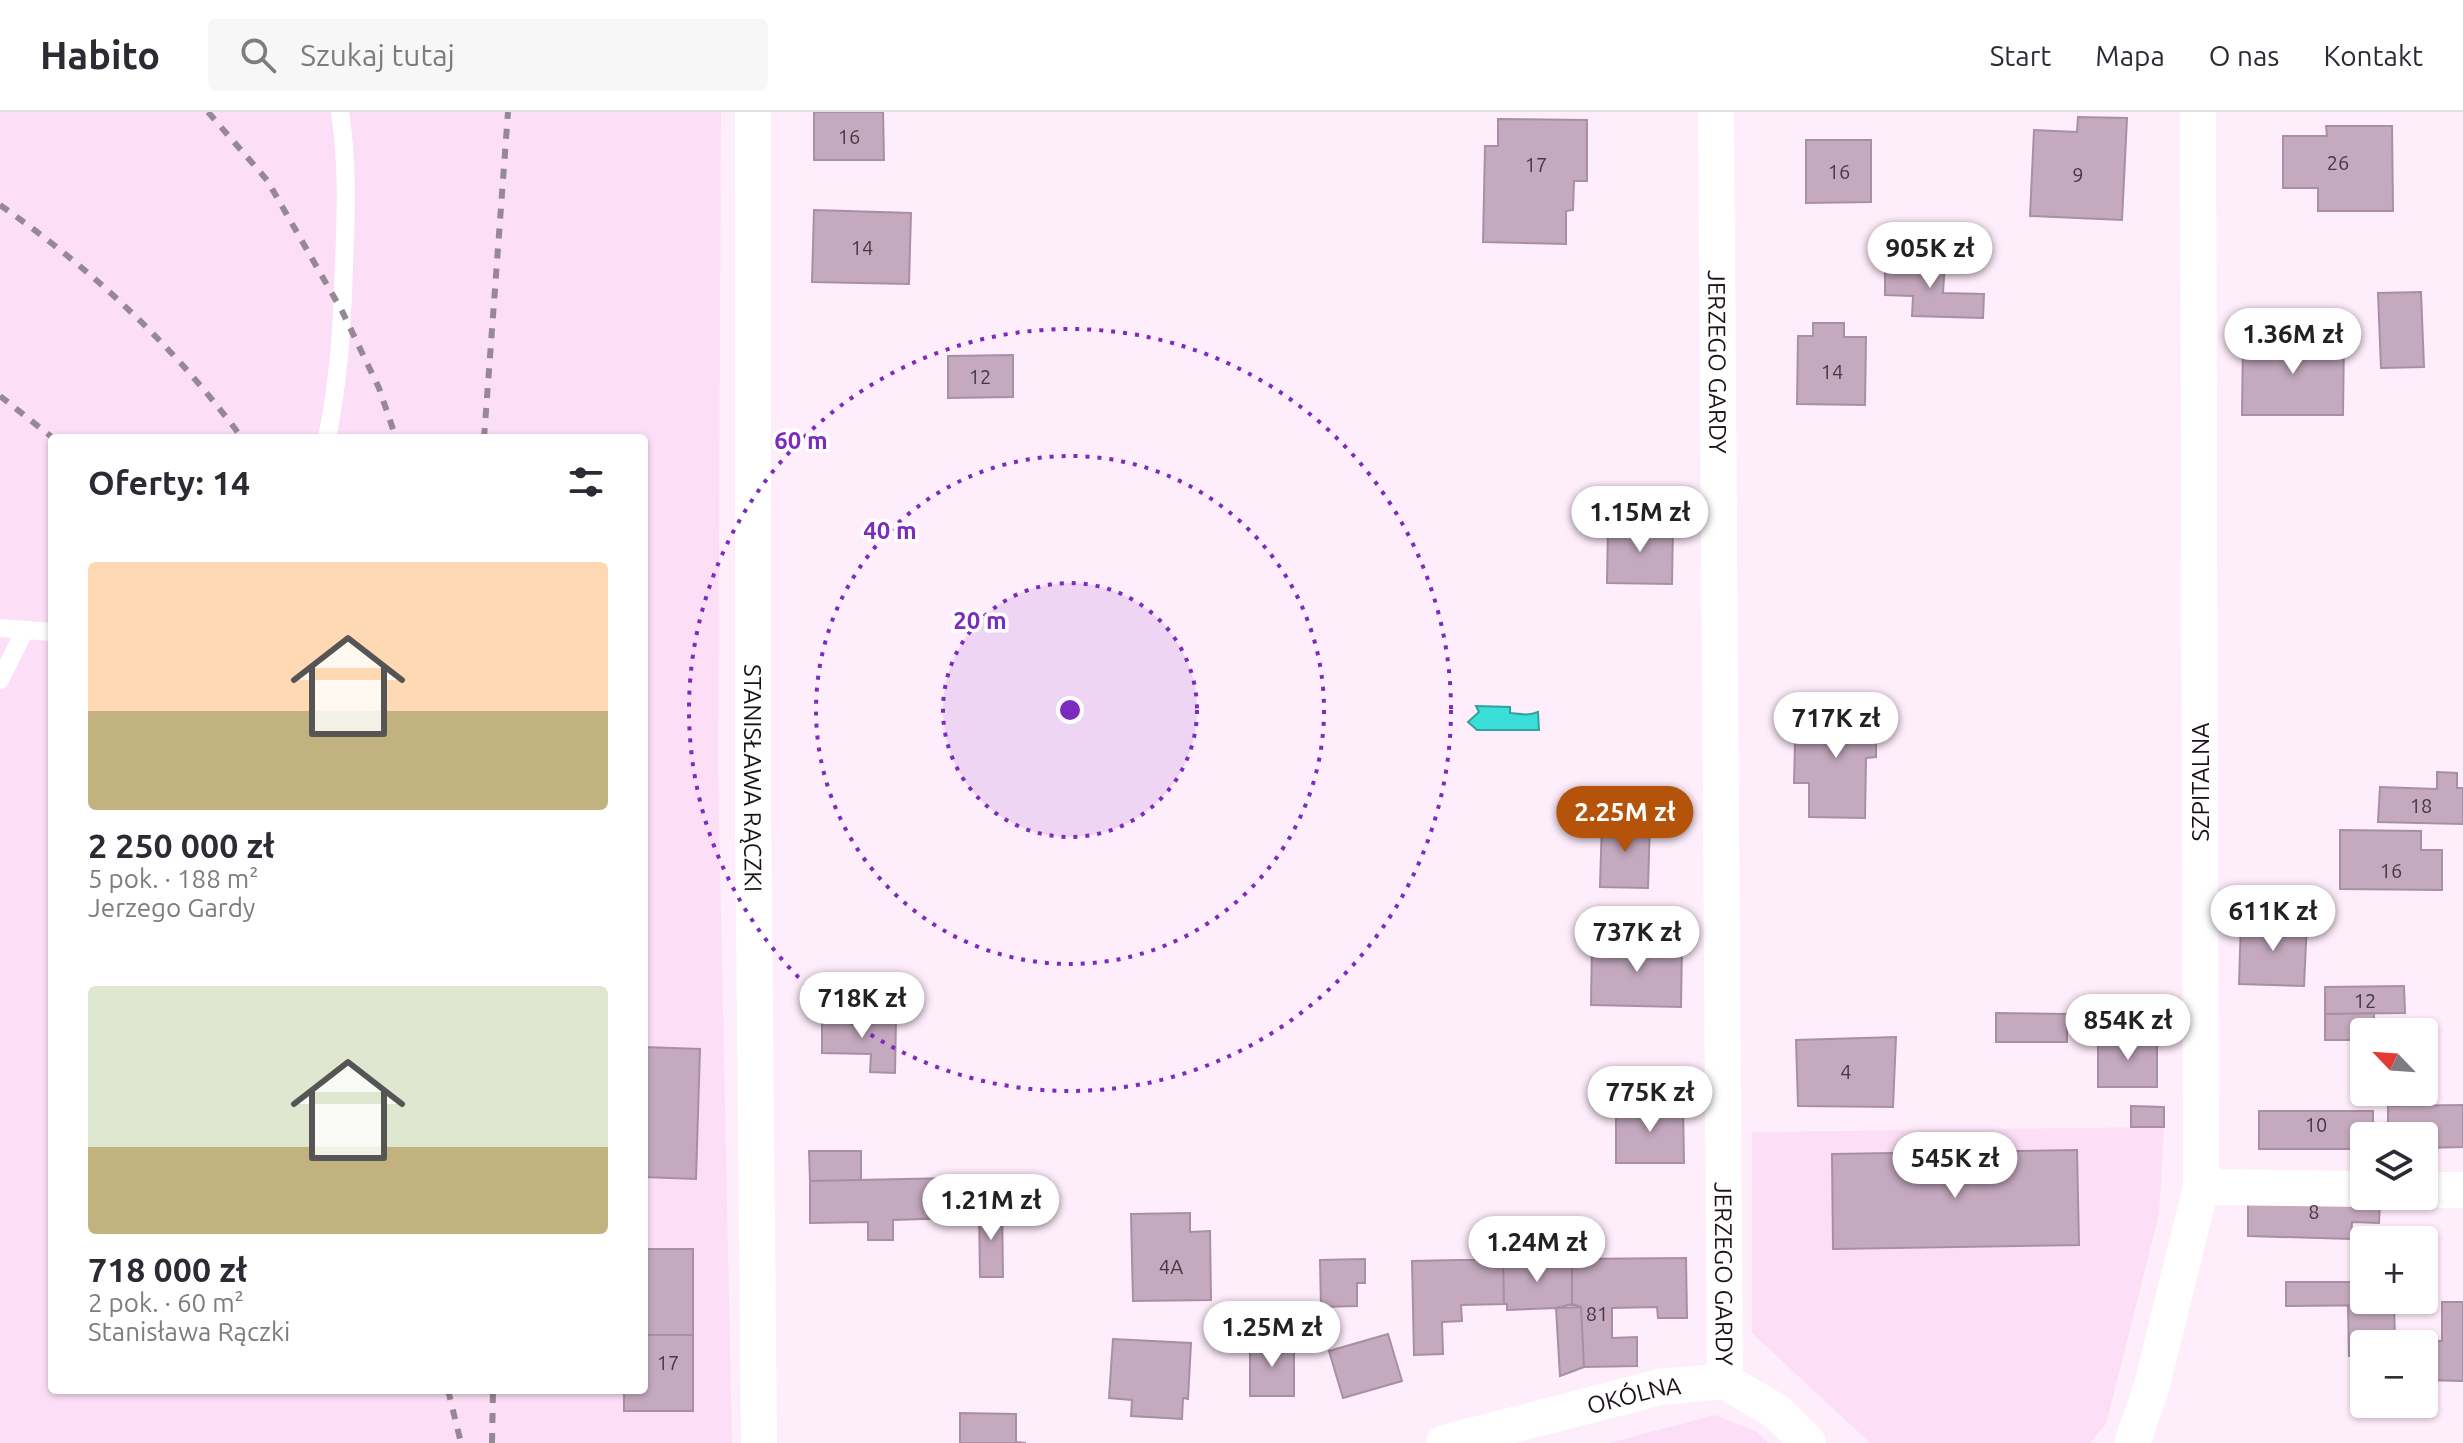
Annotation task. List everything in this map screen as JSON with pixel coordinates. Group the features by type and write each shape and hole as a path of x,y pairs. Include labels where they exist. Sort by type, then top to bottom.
{"street":[{"name":"STANISŁAWA RĄCZKI","path":"753,112 753,813 759,1443"},
{"name":"JERZEGO GARDY","path":"1716,112 1725,1381"},
{"name":"SZPITALNA","path":"2132,1443 2151,1389 2201,1187 2198,112"},
{"path":"2201,1187 2350,1189"},
{"path":"2438,1190 2463,1190"},
{"name":"OKÓLNA","path":"1444,1443 1660,1387 1725,1381"},
{"path":"1725,1381 1777,1412 1808,1443"}],"lane":[{"path":"328,434 335,399 343,296 347,180 340,112"},
{"path":"0,628 48,632"},
{"path":"0,680 25,630"}],"shaded area":[{"path":"0,112 721,112 718,770 732,1443 0,1443"},
{"path":"2164,1127 2159,1214 2106,1424 2090,1443 1870,1443 1752,1333 1752,1132"},
{"path":"1715,1415 1757,1432 1768,1443 1609,1443"}],"water":[{"path":"1476,706 1510,707 1510,713 1538,712 1539,730 1477,730 1468,722 1479,712"}],"building":[{"path":"814,112 883,112 884,160 814,160"},
{"path":"2078,117 2127,118 2122,220 2030,216 2034,130 2077,132"},
{"path":"1498,119 1587,120 1587,181 1574,181 1573,210 1566,211 1566,244 1483,242 1485,146 1498,146"},
{"path":"2326,126 2392,126 2393,211 2318,211 2318,188 2283,188 2283,136 2327,136"},
{"path":"1806,140 1871,140 1871,202 1806,203"},
{"path":"814,210 911,213 909,284 812,282"},
{"path":"1885,260 1945,262 1943,293 1984,294 1983,318 1912,316 1913,296 1885,295"},
{"path":"2421,292 2424,367 2381,368 2378,293"},
{"path":"1813,323 1844,323 1844,337 1866,337 1865,405 1797,404 1798,336 1813,336"},
{"path":"2243,337 2344,338 2343,415 2242,415"},
{"path":"1013,355 1013,397 948,398 948,356"},
{"path":"1608,524 1673,525 1672,584 1607,583"},
{"path":"1805,706 1866,707 1866,715 1876,714 1876,757 1866,758 1865,818 1809,817 1809,783 1794,783 1795,743 1805,743"},
{"path":"2437,772 2457,773 2457,788 2463,788 2463,824 2378,822 2380,787 2437,789"},
{"path":"1602,819 1650,820 1648,888 1600,887"},
{"path":"2340,830 2421,831 2421,850 2442,850 2442,890 2340,889"},
{"path":"2241,920 2307,922 2304,986 2239,984"},
{"path":"1592,942 1682,943 1681,1007 1591,1005"},
{"path":"2404,986 2405,1013 2325,1014 2325,987"},
{"path":"1996,1013 2067,1014 2067,1042 1996,1042"},
{"path":"2374,1013 2374,1018 2350,1018 2350,1040 2325,1040 2325,1014"},
{"path":"822,1017 896,1019 895,1073 870,1072 871,1054 822,1053"},
{"path":"2157,1036 2157,1087 2098,1087 2098,1037"},
{"path":"1896,1037 1893,1107 1798,1106 1796,1040"},
{"path":"648,1047 700,1049 696,1179 648,1177"},
{"path":"1616,1104 1683,1104 1684,1163 1616,1163"},
{"path":"2463,1105 2463,1147 2438,1148 2438,1122 2388,1122 2388,1106"},
{"path":"2131,1106 2164,1107 2164,1127 2131,1127"},
{"path":"2259,1111 2373,1111 2373,1122 2350,1122 2350,1149 2259,1149"},
{"path":"2077,1150 2079,1245 1833,1249 1832,1154"},
{"path":"809,1151 861,1151 861,1180 810,1181"},
{"path":"952,1178 953,1218 893,1220 893,1240 868,1240 868,1222 810,1223 810,1181"},
{"path":"2248,1196 2350,1198 2350,1210 2380,1210 2379,1223 2352,1222 2350,1239 2248,1236"},
{"path":"1002,1206 1003,1277 980,1277 979,1208"},
{"path":"1190,1213 1190,1232 1210,1231 1211,1300 1133,1301 1131,1214"},
{"path":"648,1249 693,1249 693,1335 648,1335"},
{"path":"1686,1258 1687,1318 1658,1318 1657,1307 1612,1308 1612,1338 1637,1337 1637,1366 1584,1367 1581,1307 1572,1304 1572,1259"},
{"path":"1365,1259 1365,1283 1357,1283 1357,1306 1321,1307 1320,1260"},
{"path":"1503,1259 1572,1259 1572,1304 1556,1308 1507,1310 1507,1304 1504,1304"},
{"path":"1503,1259 1504,1304 1461,1305 1462,1321 1442,1322 1443,1354 1414,1355 1412,1261"},
{"path":"2286,1282 2350,1282 2350,1305 2286,1306"},
{"path":"2442,1302 2463,1302 2463,1381 2438,1380 2438,1341 2442,1341"},
{"path":"2348,1306 2350,1314 2394,1314 2395,1330 2350,1330 2349,1356"},
{"path":"1581,1307 1584,1367 1560,1376 1556,1308"},
{"path":"1388,1334 1402,1381 1343,1398 1329,1351"},
{"path":"648,1335 693,1335 693,1411 624,1411 624,1394 648,1394"},
{"path":"1113,1339 1191,1343 1188,1399 1183,1398 1182,1419 1131,1416 1132,1400 1109,1398"},
{"path":"1250,1342 1294,1342 1294,1396 1250,1396"},
{"path":"960,1413 1016,1414 1016,1442 1026,1443 960,1443"}],"railway":[{"path":"208,112 267,180 342,311 379,388 395,434"},
{"path":"484,434 508,112"},
{"path":"0,205 67,256 130,311 189,372 239,434"},
{"path":"0,396 48,434"},
{"path":"449,1394 461,1443"},
{"path":"492,1443 493,1394"}]}
